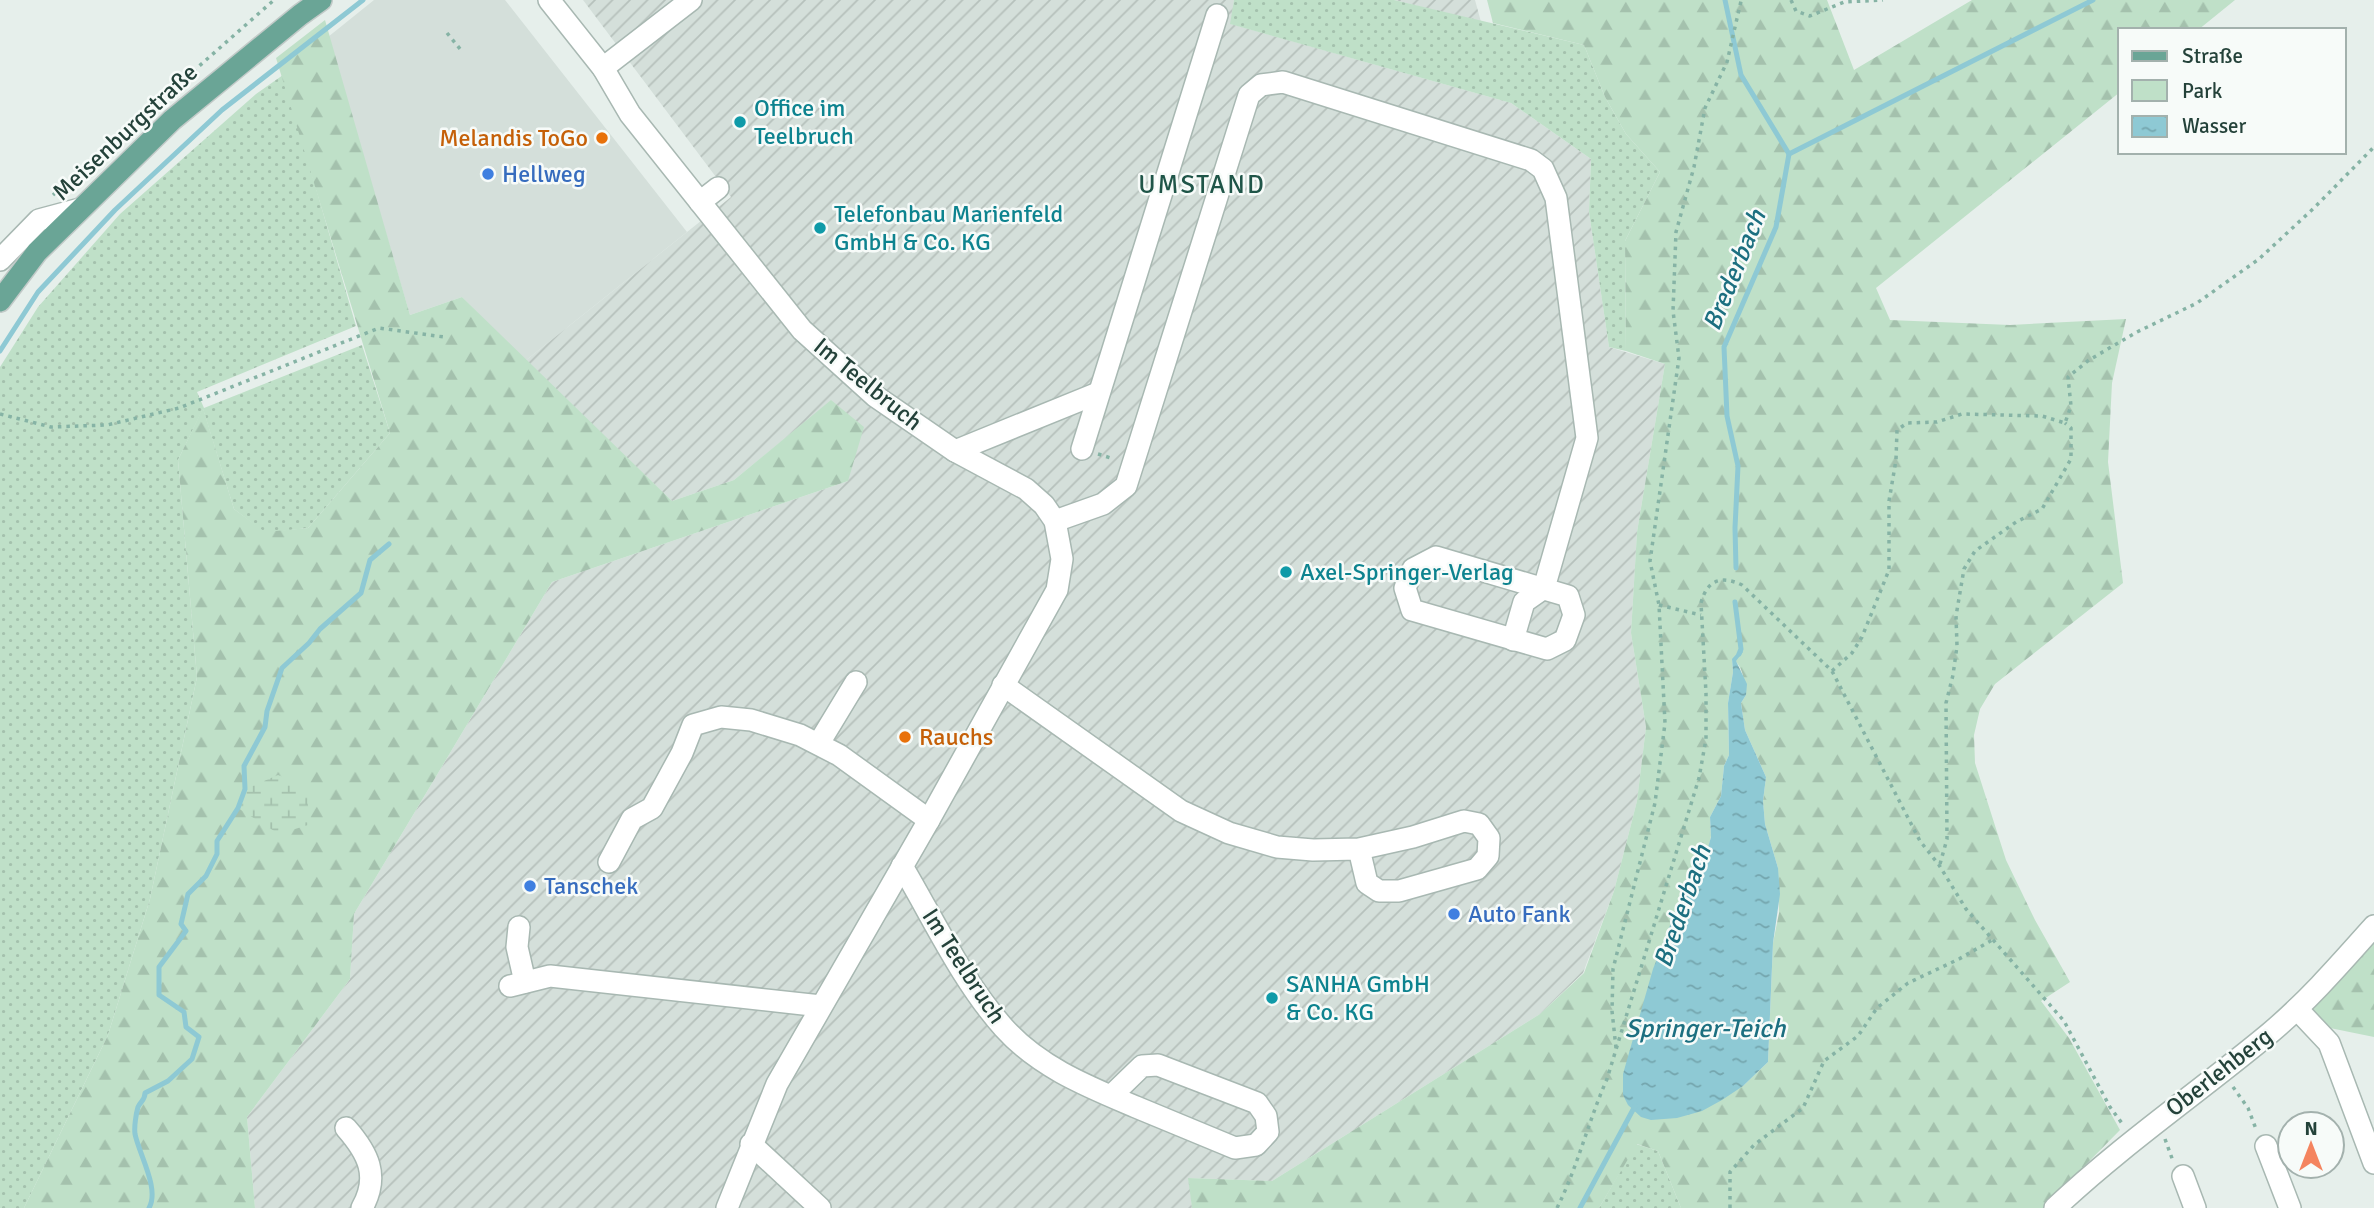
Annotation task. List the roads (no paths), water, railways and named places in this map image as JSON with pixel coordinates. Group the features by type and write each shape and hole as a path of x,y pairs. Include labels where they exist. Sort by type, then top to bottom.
{"main road":[{"name":"Meisenburgstraße","path":"0,301 37,252 172,120 306,7 321,0"}],"street":[{"name":"Im Teelbruch","path":"549,0 603,68 630,114 803,330 875,396 955,451 1026,489 1044,505 1055,522 1062,559 1057,590 777,1084 727,1208"},
{"path":"603,68 691,0"},
{"path":"1082,449 1217,15"},
{"path":"1055,522 1103,504 1126,486 1249,96 1261,85 1283,82 1531,160 1543,169 1556,198 1587,438 1544,588 1524,602 1513,640"},
{"path":"700,202 718,188"},
{"path":"0,260 39,220 80,209"},
{"path":"955,451 1098,393"},
{"path":"1436,556 1544,588 1568,596 1574,615 1565,640 1547,649 1412,610 1405,588 1413,569 1436,556"},
{"path":"819,743 856,682"},
{"path":"1003,685 1181,811 1229,833 1277,847 1313,850 1359,849 1413,837 1464,821 1479,824 1489,838 1488,856 1477,869 1399,891 1379,891 1367,883 1359,849"},
{"path":"609,862 632,820 652,808 682,753 692,725 721,717 751,720 819,743 929,820"},
{"name":"Im Teelbruch","path":"902,866 970,981 1005,1029 1041,1061 1072,1080 1235,1148 1256,1145 1268,1132 1266,1116 1257,1103 1158,1065 1142,1066 1111,1096"},
{"name":"Oberlehberg","path":"2055,1208 2153,1123 2221,1072 2297,1009 2374,926"},
{"path":"519,927 517,984 550,976 821,1006"},
{"path":"2297,1009 2329,1043 2374,1163"},
{"path":"346,1128 364,1149 368,1160 368,1193 362,1208"},
{"path":"751,1144 820,1208"},
{"path":"2266,1146 2290,1208"},
{"path":"2183,1176 2195,1208"}],"water":[{"name":"Springer-Teich","path":"1741,649 1743,652 1736,661 1747,684 1746,695 1741,703 1745,730 1766,777 1763,801 1765,824 1778,868 1780,894 1773,943 1768,1062 1743,1086 1702,1111 1677,1118 1651,1120 1641,1117 1628,1105 1623,1095 1623,1074 1653,969 1685,887 1707,851 1711,837 1710,817 1721,796 1724,766 1729,755 1728,703 1733,672 1732,659"}],"waterway":[{"path":"0,351 38,292 115,210 222,110 363,0"},
{"name":"Brederbach","path":"1725,0 1741,75 1789,154 1776,227 1724,347 1727,416 1738,466 1736,568"},
{"path":"1789,154 2093,0"},
{"path":"149,1208 152,1191 135,1134 138,1107 145,1093 168,1081 192,1059 199,1037 186,1027 184,1012 159,995 159,967 186,931 181,924 188,894 206,876 217,854 217,841 238,808 245,789 244,766 265,727 267,711 282,668 320,629 361,593 370,560 389,544"},
{"name":"Brederbach","path":"1735,602 1741,649 1739,654"},
{"name":"Brederbach","path":"1580,1208 1635,1106"}],"place":[{"name":"Office im Teelbruch","path":"740,122"},
{"name":"Melandis ToGo","path":"602,138"},
{"name":"Hellweg","path":"488,174"},
{"name":"Telefonbau Marienfeld GmbH & Co. KG","path":"820,228"},
{"name":"Axel-Springer-Verlag","path":"1286,572"},
{"name":"Rauchs","path":"905,737"},
{"name":"Tanschek","path":"530,886"},
{"name":"Auto Fank","path":"1454,914"},
{"name":"SANHA GmbH & Co. KG","path":"1272,998"}],"district":[{"name":"UMSTAND","path":"1202,184"}]}
